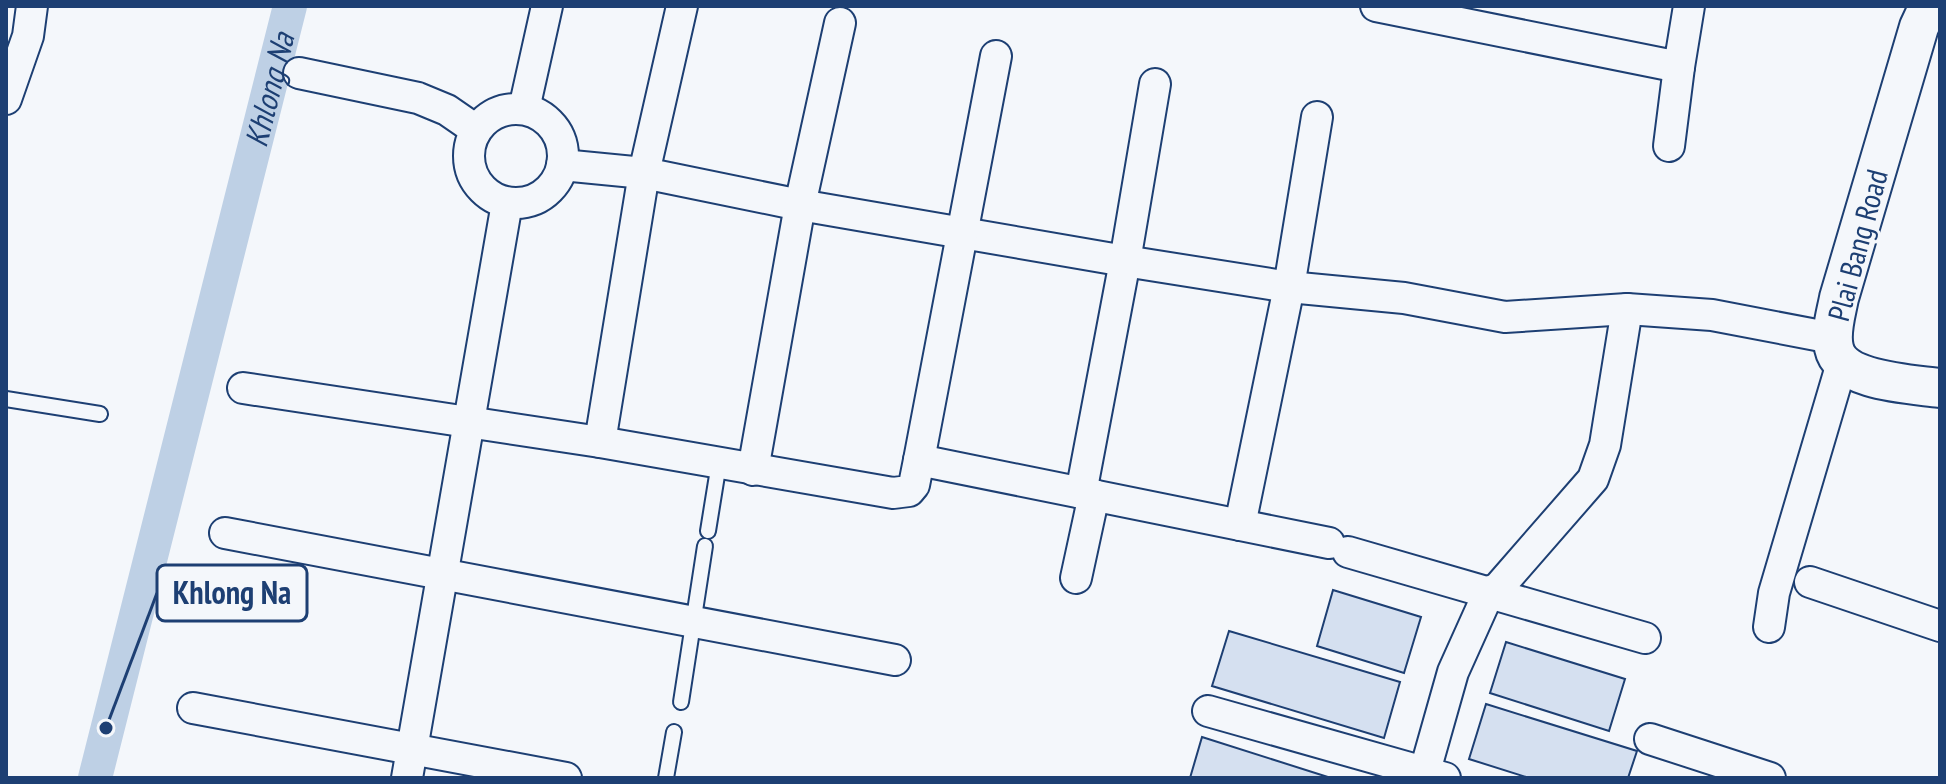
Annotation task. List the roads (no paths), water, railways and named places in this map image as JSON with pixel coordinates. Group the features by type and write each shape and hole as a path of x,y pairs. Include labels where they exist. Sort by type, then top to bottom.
{"street":[{"path":"6,99 28,36 32,6"},
{"path":"524,109 547,6"},
{"path":"600,442 644,173 682,6"},
{"path":"1376,6 1679,67"},
{"path":"1669,146 1689,6"},
{"name":"Plai Bang Road","path":"1934,6 1926,12 1919,27 1839,298 1837,351 1870,378 1940,388"},
{"path":"753,470 800,205 840,23"},
{"path":"243,388 600,442 901,493 909,491 914,485 919,460 996,56"},
{"path":"299,73 418,98 447,110 476,130"},
{"path":"1076,578 1155,84"},
{"path":"506,109 524,109 541,116 555,129 562,147 562,165 556,182 543,195 526,203 507,203 490,196 477,183 469,166 469,147 476,130 488,117 506,109"},
{"path":"1240,525 1289,287 1317,117"},
{"path":"562,165 644,173 800,205 1125,261 1289,287 1404,298 1505,317 1627,309 1712,315 1837,351 1774,593 1769,627"},
{"path":"410,764 507,203"},
{"path":"1208,711 1431,776 1453,672 1489,592 1498,588 1593,479 1605,445 1627,309"},
{"path":"919,460 1338,548 1645,638"},
{"path":"225,533 895,660"},
{"path":"1810,582 1940,626"},
{"path":"193,708 410,764 566,778"},
{"path":"1650,739 1770,778"}],"lane":[{"path":"6,399 100,414"},
{"path":"681,702 719,463"},
{"path":"666,778 674,732"}],"waterway":[{"name":"Khlong Na","path":"95,778 290,6"}],"place":[{"name":"Khlong Na","path":"106,728"}]}
